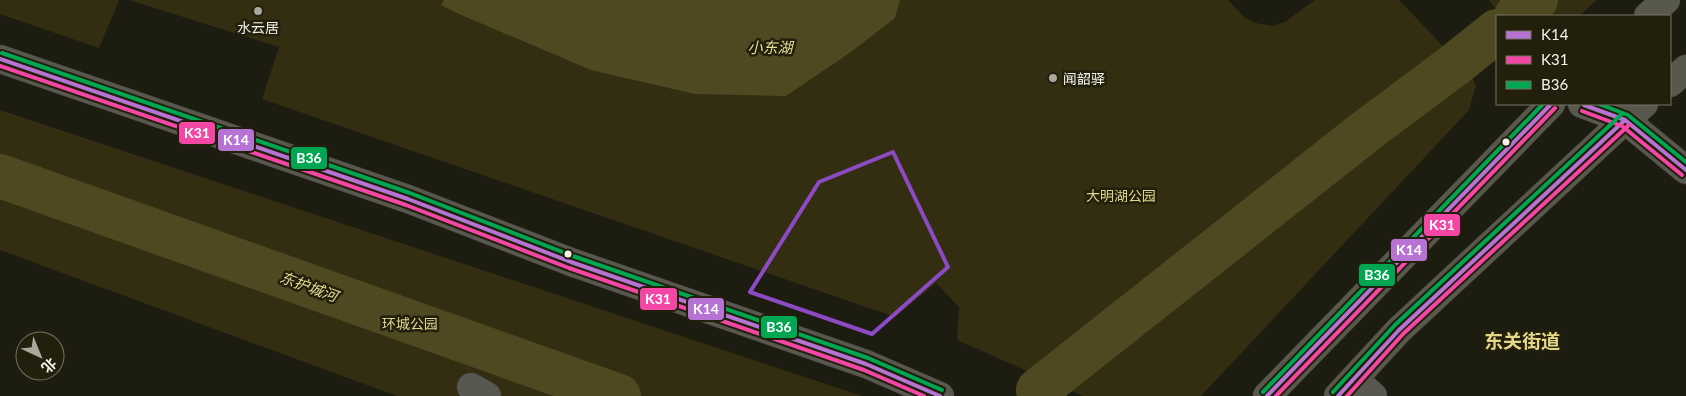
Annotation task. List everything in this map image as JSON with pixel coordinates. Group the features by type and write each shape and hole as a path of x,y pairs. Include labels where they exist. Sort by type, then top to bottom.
{"main road":[{"path":"1649,15 1666,0"},
{"path":"0,59 408,200 571,262 866,364 940,396"},
{"path":"1671,81 1686,69"},
{"path":"1267,396 1550,105"},
{"path":"1588,105 1634,112 1686,170"},
{"path":"1355,390 1399,330 1634,112"}],"highlighted area":[{"path":"893,152 948,267 872,334 750,292 819,182"}],"green space":[{"path":"0,0 119,0 99,48 0,14"},
{"name":"大明湖公园","path":"129,0 1228,0 1245,18 1256,23 1272,26 1285,22 1315,0 1399,0 1469,71 1476,85 1469,110 1201,396 1083,396 957,340 959,307 936,283 895,317 262,99 279,47"},
{"path":"1489,0 1597,0 1580,15 1500,15"},
{"name":"环城公园","path":"0,110 862,396 397,396 0,250"}],"water":[{"name":"小东湖","path":"444,0 900,0 895,18 851,52 786,96 695,94 591,70 459,14 441,5"}],"waterway":[{"path":"1517,15 1536,0"},
{"path":"1038,390 1366,131 1496,32"},
{"name":"东护城河","path":"0,176 619,396"}],"transit line":[{"name":"B36","path":"2,53 410,193 573,256 868,358 942,390"},
{"name":"K14","path":"0,59 408,199 571,262 866,364 940,396"},
{"name":"K31","path":"0,66 406,205 569,268 864,370 924,396"},
{"name":"B36","path":"1263,392 1542,105"},
{"name":"K14","path":"1267,396 1550,105"},
{"name":"K14","path":"1584,105 1625,120 1686,170"},
{"name":"B36","path":"1602,105 1628,115 1686,162"},
{"name":"K31","path":"1276,396 1555,108"},
{"name":"K31","path":"1582,111 1622,126 1682,175"},
{"name":"B36","path":"1333,392 1395,325 1621,115"},
{"name":"K14","path":"1338,396 1399,330 1625,120"},
{"name":"K31","path":"1347,396 1403,334 1629,125"}],"place":[{"name":"水云居","path":"258,11"},
{"name":"闻韶驿","path":"1053,78"}],"district":[{"name":"东关街道","path":"1522,340"}]}
